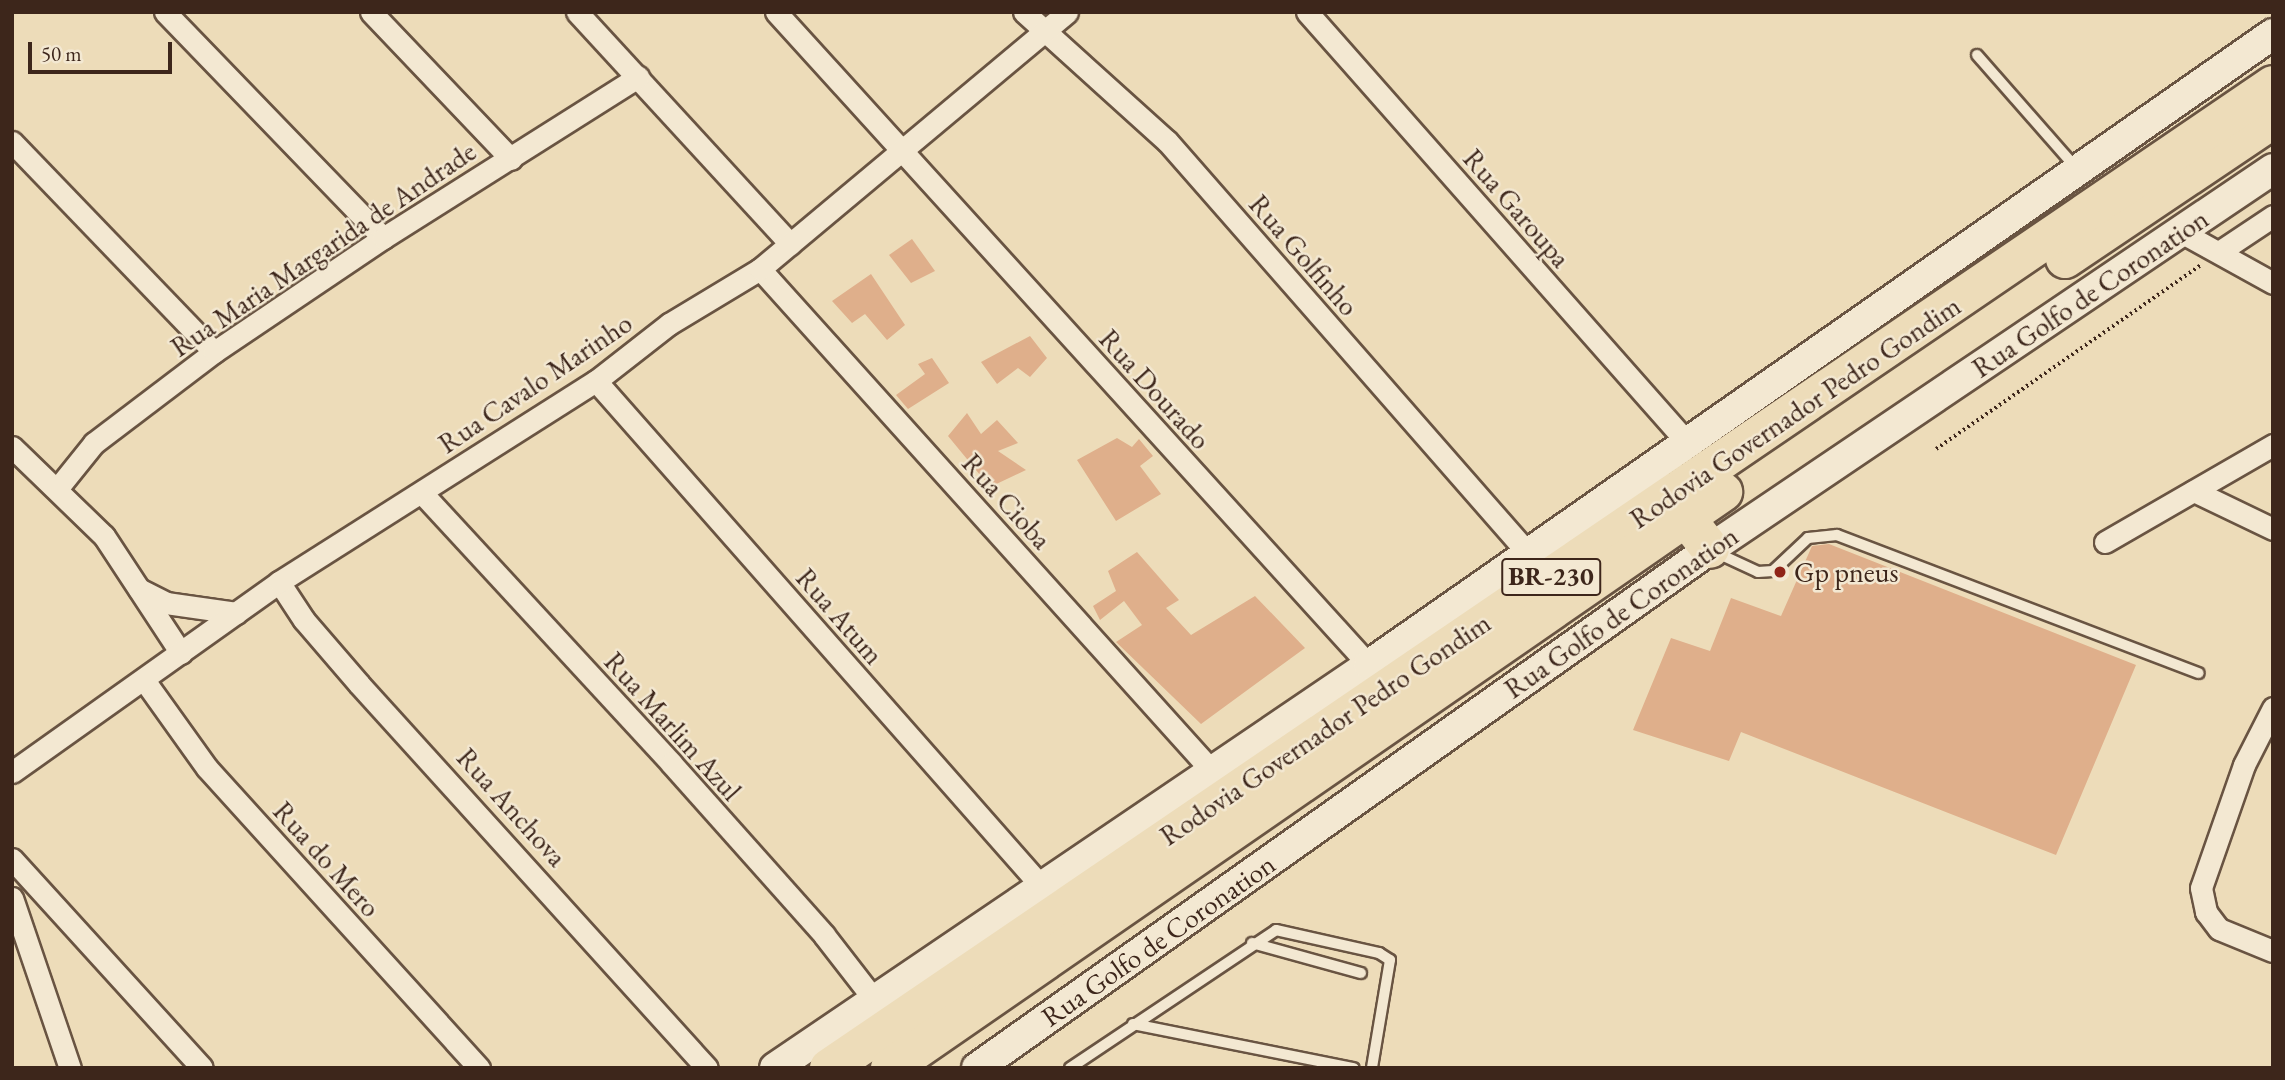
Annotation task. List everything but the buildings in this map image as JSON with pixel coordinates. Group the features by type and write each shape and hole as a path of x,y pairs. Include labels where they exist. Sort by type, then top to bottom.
{"highway":[{"name":"Rodovia Governador Pedro Gondim","path":"829,1068 2273,85"},
{"name":"Rodovia Governador Pedro Gondim","path":"890,1068 1942,338 2273,118"},
{"path":"1686,518 1710,549"}],"street":[{"path":"165,12 383,238"},
{"path":"371,12 511,159"},
{"path":"577,12 790,244"},
{"name":"Rua Dourado","path":"776,12 1368,665"},
{"name":"Rua Golfinho","path":"1024,12 1167,141 1526,551"},
{"name":"Rua Cavalo Marinho","path":"12,772 279,582 596,381 669,324 760,269 1067,12"},
{"name":"Rua Garoupa","path":"1307,12 1685,440"},
{"path":"775,1068 876,1002 1368,665 1685,440 2273,34"},
{"name":"Rua Maria Margarida de Andrade","path":"57,489 94,443 214,352 383,238 638,77"},
{"path":"12,142 214,352"},
{"name":"Rua Golfo de Coronation","path":"977,1068 1710,549 2273,169"},
{"path":"2219,252 2273,216"},
{"path":"2181,232 2273,283"},
{"name":"Rua Cioba","path":"760,269 1212,771"},
{"name":"Rua Atum","path":"596,381 1043,888"},
{"path":"2105,542 2273,445"},
{"path":"12,447 104,536 181,653"},
{"path":"2194,491 2273,529"},
{"name":"Rua Marlim Azul","path":"422,493 671,763 824,935 876,1002"},
{"name":"Rua Anchova","path":"279,582 304,620 359,684 707,1068"},
{"path":"137,588 166,603 236,613"},
{"name":"Rua do Mero","path":"144,680 207,768 479,1068"},
{"path":"2273,708 2244,765 2201,888 2210,921 2219,929 2273,951"},
{"path":"12,859 202,1068"},
{"path":"12,898 69,1068"}],"lane":[{"path":"1977,55 2078,169"},
{"path":"1710,549 1758,572 1773,571 1808,538 1837,535 2199,673"},
{"path":"1070,1068 1252,943 1276,930 1294,931 1390,960 1372,1068"},
{"path":"1252,943 1361,973"},
{"path":"1133,1024 1354,1068"}],"path":[{"path":"1936,449 2219,252"}],"place":[{"name":"Gp pneus","path":"1780,572"}]}
